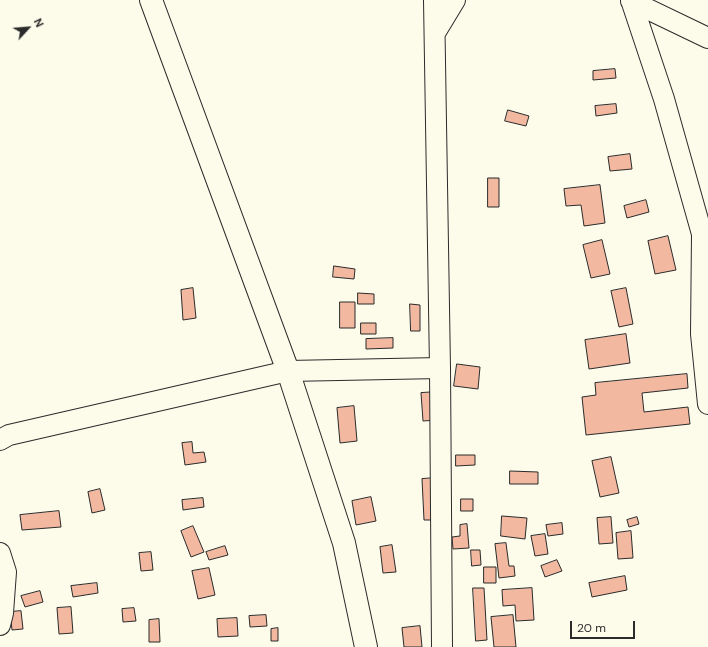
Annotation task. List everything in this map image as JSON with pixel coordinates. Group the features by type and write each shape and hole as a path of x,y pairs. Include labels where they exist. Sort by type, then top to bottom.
{"main road":[{"path":"151,0 288,371 344,544 366,647"}],"street":[{"path":"434,0 440,368 442,647"},
{"path":"435,33 455,0"},
{"path":"631,1 708,38"},
{"path":"631,1 664,99 702,234 702,334 708,404"},
{"path":"0,440 9,435 288,371 440,368"},
{"path":"0,553 6,572 3,613 0,626"}],"building":[{"path":"615,69 616,78 593,80 593,71"},
{"path":"616,104 617,113 596,116 595,106"},
{"path":"508,110 529,116 526,126 505,121"},
{"path":"630,154 632,169 610,171 608,157"},
{"path":"488,178 499,178 499,207 488,207"},
{"path":"600,185 605,223 584,226 581,205 566,206 564,189"},
{"path":"646,200 649,212 627,218 624,206"},
{"path":"668,236 676,270 655,274 648,241"},
{"path":"602,240 610,274 591,278 583,245"},
{"path":"334,266 355,269 354,279 333,277"},
{"path":"193,288 196,318 183,320 181,290"},
{"path":"626,288 633,324 619,327 611,291"},
{"path":"358,293 374,294 374,304 358,304"},
{"path":"340,302 355,302 355,328 340,328"},
{"path":"410,304 420,305 420,331 411,331"},
{"path":"361,323 376,323 376,334 361,334"},
{"path":"626,334 630,363 589,369 585,340"},
{"path":"393,338 393,348 366,349 366,339"},
{"path":"457,364 480,367 478,389 454,386"},
{"path":"687,374 688,388 642,393 644,412 688,407 690,424 586,435 582,397 596,395 595,383"},
{"path":"437,392 438,420 423,421 421,393"},
{"path":"354,406 357,441 340,443 337,408"},
{"path":"192,442 193,453 204,452 206,462 185,465 182,443"},
{"path":"456,455 475,455 475,465 456,466"},
{"path":"611,457 619,493 600,497 592,461"},
{"path":"510,471 538,472 538,484 510,484"},
{"path":"435,478 437,520 424,520 422,479"},
{"path":"100,489 105,510 92,513 88,492"},
{"path":"371,497 376,521 356,525 352,501"},
{"path":"203,498 204,507 183,510 182,500"},
{"path":"461,499 473,499 473,511 461,511"},
{"path":"59,511 61,527 22,530 20,515"},
{"path":"502,516 527,518 525,539 501,536"},
{"path":"611,517 613,543 599,544 597,518"},
{"path":"637,517 639,524 629,527 627,520"},
{"path":"562,523 563,534 548,536 546,525"},
{"path":"467,524 469,548 453,549 452,537 460,536 460,525"},
{"path":"193,526 204,552 191,557 181,531"},
{"path":"631,531 633,558 618,559 616,533"},
{"path":"545,534 548,554 535,556 531,536"},
{"path":"506,543 509,566 514,566 515,576 499,578 495,544"},
{"path":"392,545 396,572 383,573 380,547"},
{"path":"225,546 228,555 209,560 206,552"},
{"path":"471,550 480,550 481,565 472,566"},
{"path":"151,552 153,570 141,571 139,553"},
{"path":"557,560 562,571 545,577 541,566"},
{"path":"484,567 496,567 496,583 484,583"},
{"path":"209,568 215,595 198,599 192,571"},
{"path":"625,576 627,590 592,597 589,583"},
{"path":"97,583 98,593 73,597 71,586"},
{"path":"473,588 484,588 487,640 476,641"},
{"path":"532,588 534,620 516,621 515,605 503,606 502,590"},
{"path":"40,591 43,602 25,607 21,596"},
{"path":"71,607 73,633 59,634 57,608"},
{"path":"134,608 136,621 123,622 122,609"},
{"path":"21,611 23,629 12,630 10,612"},
{"path":"266,615 267,626 250,627 249,616"},
{"path":"513,615 516,647 494,647 491,617"},
{"path":"237,618 238,636 218,637 217,619"},
{"path":"159,619 160,642 149,642 149,620"},
{"path":"420,626 422,647 404,647 402,628"},
{"path":"278,628 278,641 271,641 271,629"}]}
